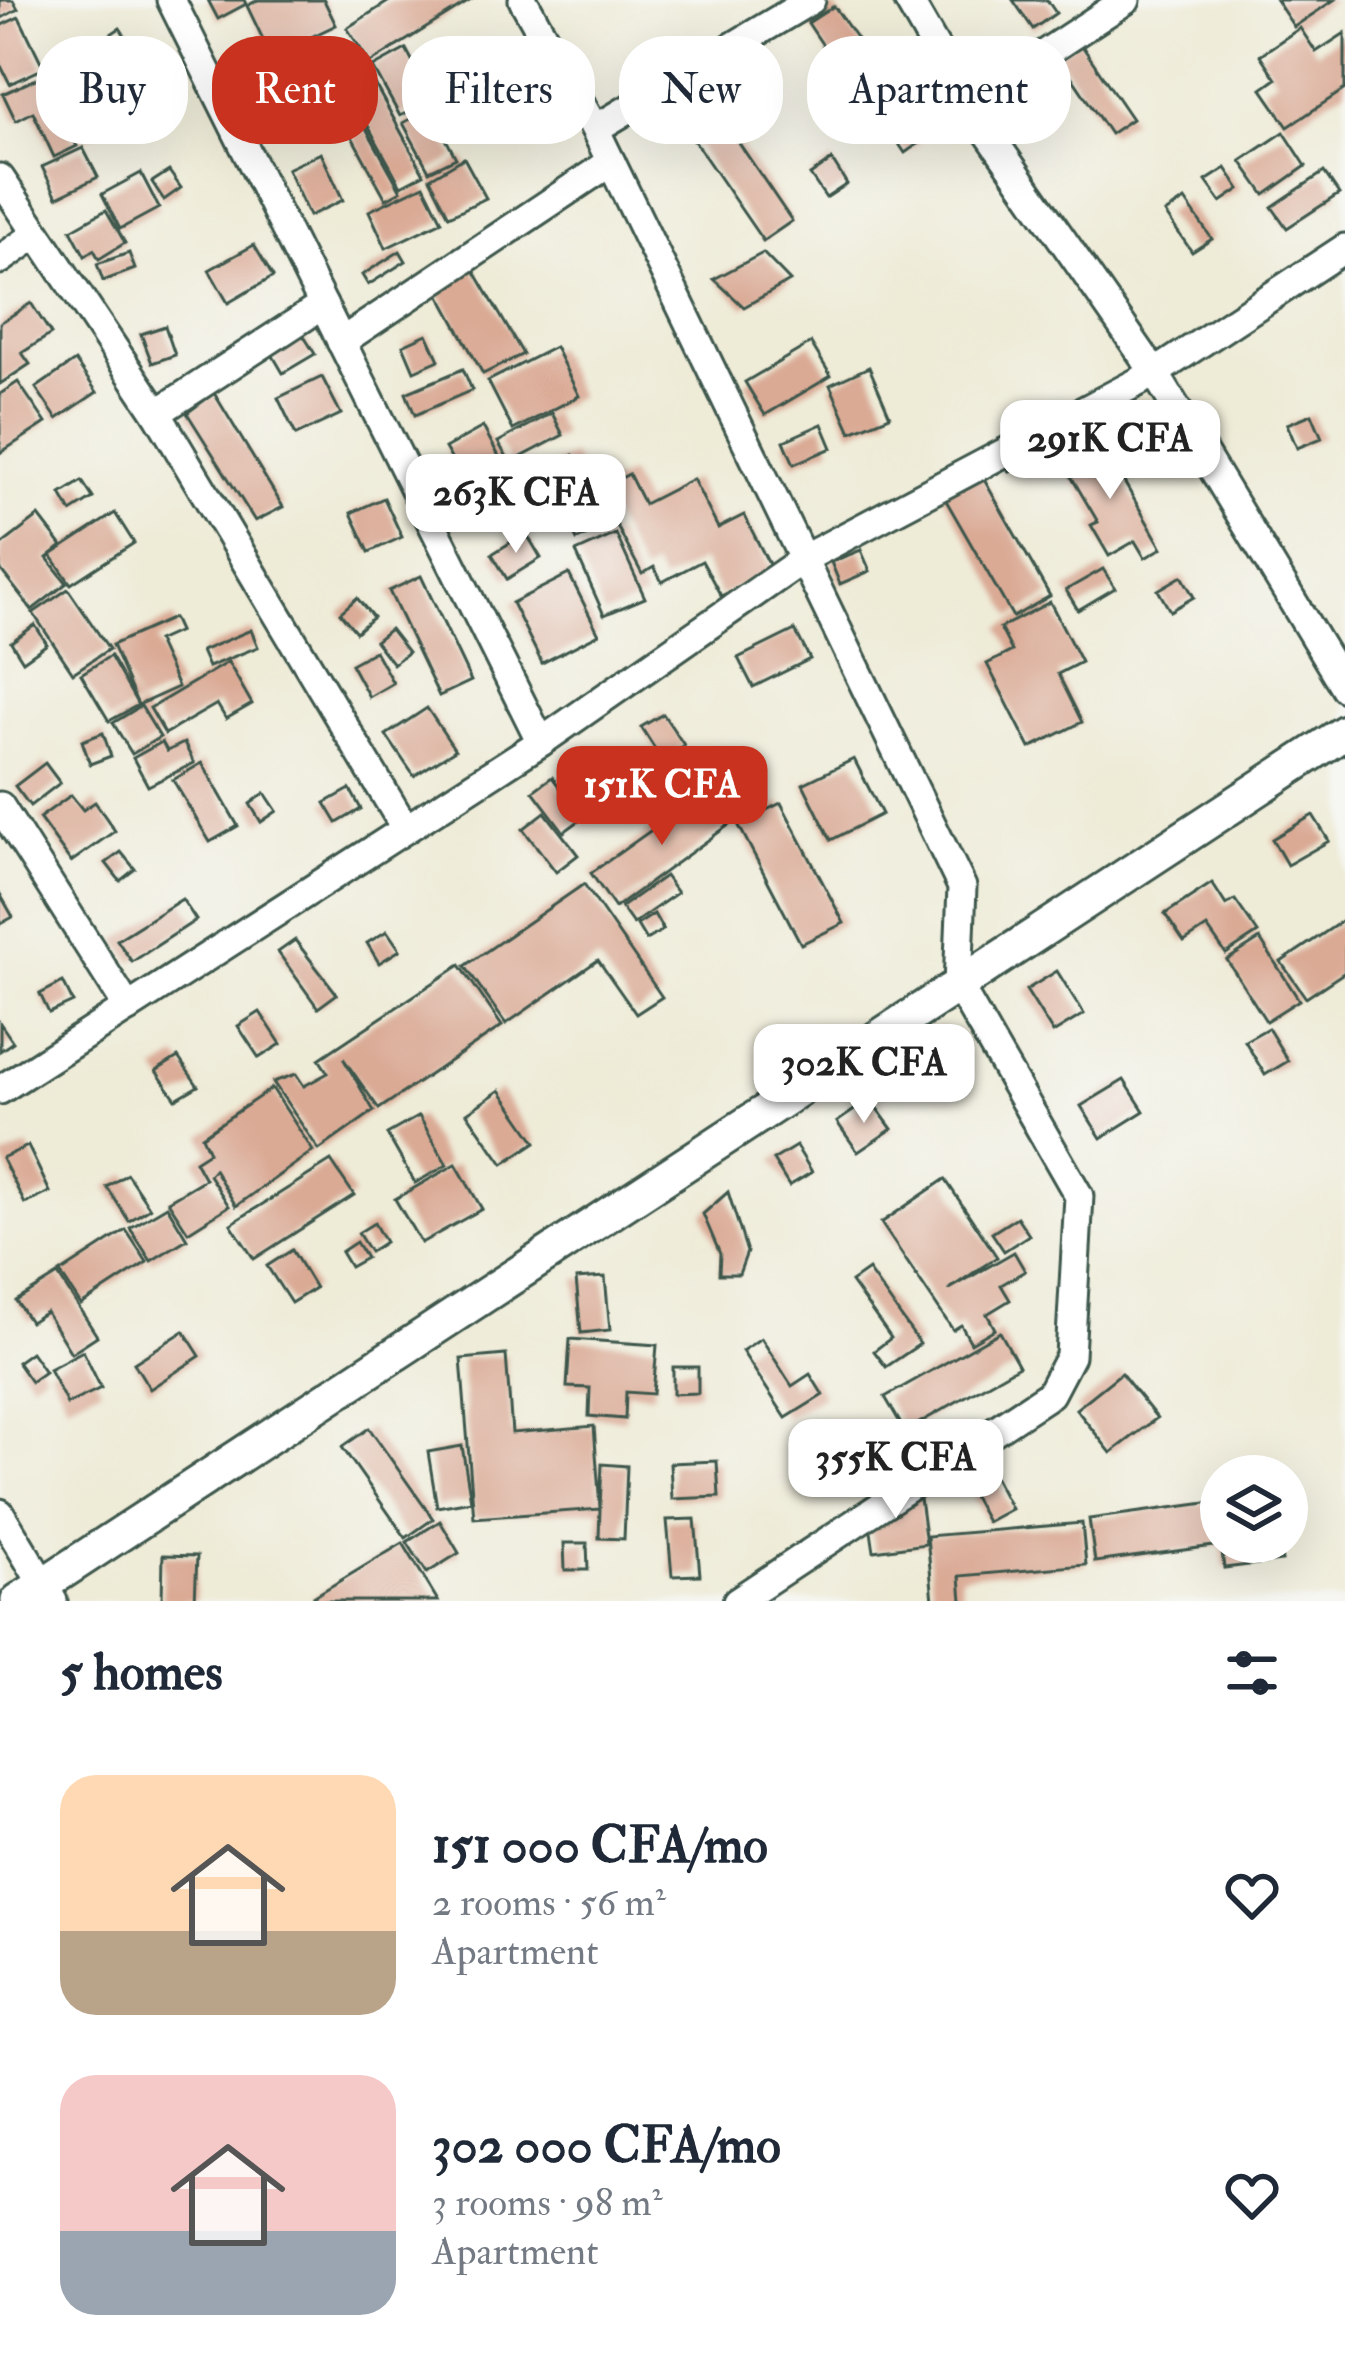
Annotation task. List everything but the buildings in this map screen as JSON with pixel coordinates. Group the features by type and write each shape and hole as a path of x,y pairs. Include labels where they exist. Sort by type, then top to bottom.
{"street":[{"path":"171,0 541,742"},
{"path":"523,0 596,129 962,887 958,985 1079,1196 1065,1376 1051,1394 737,1601"},
{"path":"596,129 811,0"},
{"path":"908,0 929,36"},
{"path":"1071,36 1126,0"},
{"path":"996,144 1155,373 1345,688"},
{"path":"341,342 610,162"},
{"path":"0,178 157,412 404,826"},
{"path":"0,260 35,235"},
{"path":"0,1090 541,742 805,558 1155,373 1345,248"},
{"path":"157,412 322,305"},
{"path":"0,1513 38,1596 1345,732"},
{"path":"0,806 128,1008"}]}
